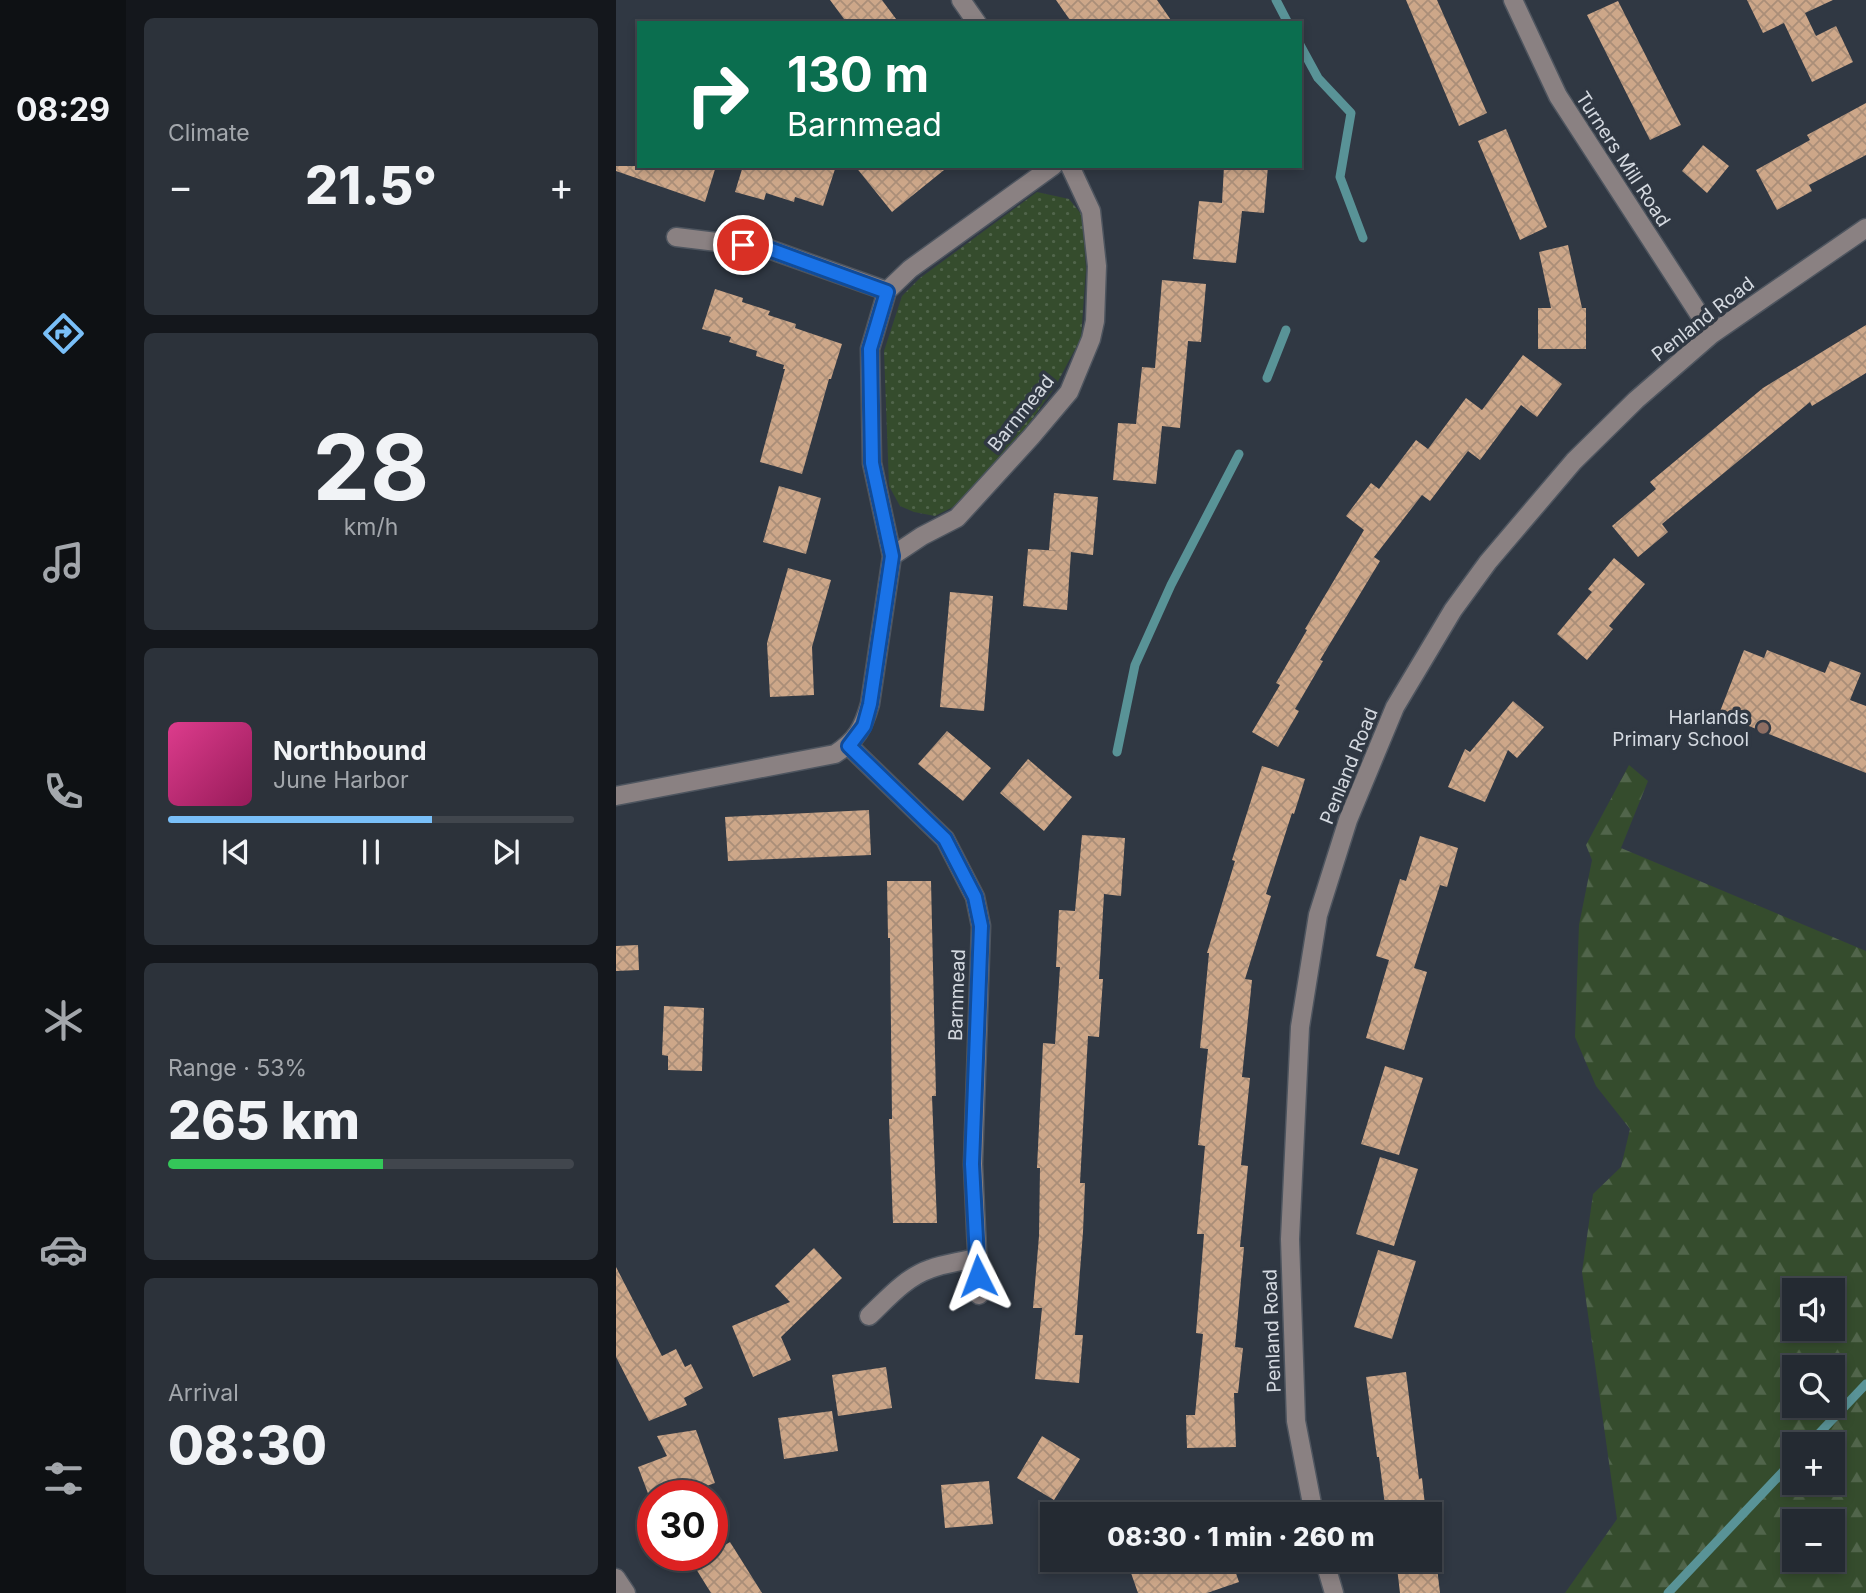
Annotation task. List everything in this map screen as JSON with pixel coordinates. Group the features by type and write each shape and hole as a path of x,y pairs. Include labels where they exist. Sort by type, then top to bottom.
{"street":[{"path":"961,0 976,21"},
{"name":"Turners Mill Road","path":"1513,0 1558,96 1712,334"},
{"path":"616,796 835,754 849,746 864,726 870,704 892,556 872,463 871,425 870,349 887,292 910,269 1050,168"},
{"name":"Barnmead","path":"892,556 922,536 957,518 1069,392 1091,339 1095,321 1097,266 1091,211 1071,168"},
{"name":"Penland Road","path":"1312,1502 1296,1421 1290,1239 1299,1041 1318,915 1348,820 1395,707 1453,610 1488,562 1574,461 1636,400 1712,334 1866,228"},
{"path":"676,237 766,248 887,292"},
{"name":"Barnmead","path":"849,746 945,839 975,897 981,926 972,1164 979,1295"},
{"path":"869,1316 900,1287 929,1269 978,1257"},
{"path":"1328,1572 1334,1593"},
{"path":"616,1578 626,1593"}],"green space":[{"path":"1037,192 1069,199 1082,215 1086,269 1081,338 1055,387 1023,432 957,505 935,516 914,512 900,506 889,486 884,351 902,296 920,278"},
{"path":"1629,765 1648,781 1621,848 1866,951 1866,1593 1565,1593 1617,1519 1582,1272 1593,1194 1621,1167 1630,1129 1596,1086 1575,1037 1579,925 1592,860 1586,845"}],"building":[{"path":"830,0 882,0 898,21 846,21"},
{"path":"1056,0 1157,0 1172,21 1071,21"},
{"path":"1406,0 1437,0 1487,113 1459,126"},
{"path":"1747,0 1833,0 1805,13 1816,36 1836,26 1853,62 1812,82 1784,23 1763,33"},
{"path":"1618,1 1681,125 1650,140 1587,15"},
{"path":"1866,103 1866,155 1809,185 1812,191 1777,210 1756,170 1810,140 1807,135"},
{"path":"1506,129 1547,227 1520,240 1478,141"},
{"path":"1703,145 1729,166 1707,193 1682,171"},
{"path":"616,166 715,168 705,202 616,171"},
{"path":"742,168 835,168 823,206 795,197 794,202 766,193 764,200 735,192"},
{"path":"857,168 947,168 892,212"},
{"path":"1224,168 1268,168 1264,213 1242,211 1236,263 1193,259 1199,201 1222,203"},
{"path":"1568,245 1582,308 1586,308 1586,349 1538,349 1538,308 1551,308 1539,252"},
{"path":"1162,280 1206,284 1201,342 1188,341 1180,428 1162,426 1156,484 1113,480 1118,423 1136,424 1142,367 1155,368"},
{"path":"715,289 770,311 768,315 796,324 795,328 842,344 829,379 802,474 760,462 784,365 756,356 757,351 729,342 731,337 702,329"},
{"path":"1866,325 1866,373 1812,406 1810,402 1662,524 1668,532 1638,557 1612,526 1656,489 1650,482 1763,388"},
{"path":"1523,355 1562,384 1537,417 1521,405 1480,460 1468,451 1430,501 1422,495 1374,557 1380,561 1320,660 1323,661 1295,709 1299,711 1278,747 1252,732 1280,685 1276,683 1307,630 1305,629 1364,530 1346,516 1371,483 1379,489 1416,440 1428,449 1466,398 1482,410"},
{"path":"779,486 821,498 806,554 763,542"},
{"path":"1054,493 1098,497 1093,555 1071,552 1067,610 1023,606 1028,549 1061,551 1049,550"},
{"path":"1614,558 1645,584 1609,626 1613,629 1587,660 1557,634 1592,592 1588,589"},
{"path":"788,568 831,580 812,647 814,695 770,697 767,643"},
{"path":"950,592 993,596 984,711 940,707"},
{"name":"Harlands Primary School","path":"1744,650 1764,658 1767,650 1825,673 1830,661 1861,673 1850,700 1866,706 1866,773 1719,714"},
{"path":"1513,701 1544,727 1517,758 1508,750 1485,802 1448,787 1465,749 1470,752"},
{"path":"947,731 991,768 963,801 918,764"},
{"path":"1028,759 1072,797 1044,831 1000,793"},
{"path":"1262,766 1305,779 1266,894 1271,896 1245,979 1252,980 1242,1077 1250,1078 1241,1165 1248,1166 1240,1247 1244,1247 1235,1347 1243,1348 1238,1393 1234,1393 1236,1447 1187,1448 1186,1415 1195,1415 1203,1334 1196,1333 1204,1234 1197,1234 1205,1146 1198,1145 1208,1049 1200,1048 1207,953 1235,861 1232,860"},
{"path":"869,810 871,855 728,861 725,817"},
{"path":"1082,835 1125,838 1121,896 1104,894 1099,1037 1088,1036 1080,1183 1085,1183 1083,1232 1075,1335 1083,1335 1079,1383 1035,1379 1042,1308 1033,1308 1039,1236 1040,1168 1037,1168 1043,1043 1055,1044 1060,967 1056,967 1059,910 1075,911"},
{"path":"1420,836 1458,848 1447,887 1440,885 1414,968 1427,972 1404,1050 1366,1038 1389,960 1376,956 1400,879 1406,881"},
{"path":"887,881 931,881 936,1096 932,1096 937,1223 893,1223 889,1119 892,1119"},
{"path":"638,945 639,970 616,971 616,946"},
{"path":"664,1006 704,1008 702,1071 668,1070 668,1056 662,1055"},
{"path":"1385,1066 1423,1078 1399,1155 1361,1144"},
{"path":"1380,1157 1418,1169 1394,1246 1356,1234"},
{"path":"814,1248 842,1278 781,1337 791,1360 753,1377 732,1326 790,1302 775,1286"},
{"path":"1378,1250 1416,1261 1392,1339 1354,1327"},
{"path":"616,1267 662,1356 676,1349 685,1367 691,1364 703,1388 684,1398 687,1405 649,1421 616,1357"},
{"path":"886,1367 892,1408 838,1416 832,1375"},
{"path":"1406,1372 1419,1479 1422,1478 1425,1502 1385,1502 1366,1377"},
{"path":"832,1411 838,1451 784,1459 778,1418"},
{"path":"696,1430 714,1480 643,1480 638,1467 667,1456 657,1436"},
{"path":"1042,1436 1080,1459 1054,1500 1017,1478"},
{"path":"989,1481 993,1524 945,1528 941,1485"},
{"path":"730,1542 762,1593 711,1593 697,1571 728,1571"},
{"path":"1236,1572 1239,1582 1207,1593 1138,1593 1131,1573"},
{"path":"1398,1572 1438,1572 1440,1593 1400,1593"}],"waterway":[{"path":"1276,0 1287,21"},
{"path":"1302,49 1318,78 1351,113 1340,177 1363,238"},
{"path":"1267,378 1286,330"},
{"path":"1117,752 1135,665 1171,585 1239,454"},
{"path":"1820,1432 1866,1384"},
{"path":"1668,1593 1782,1473"}],"place":[{"name":"Harlands Primary School","path":"1763,728"}],"route":[{"path":"743,245 766,248 887,292 870,349 872,463 892,556 870,704 864,726 849,746 945,839 975,897 981,926 972,1164 978,1276"}]}
